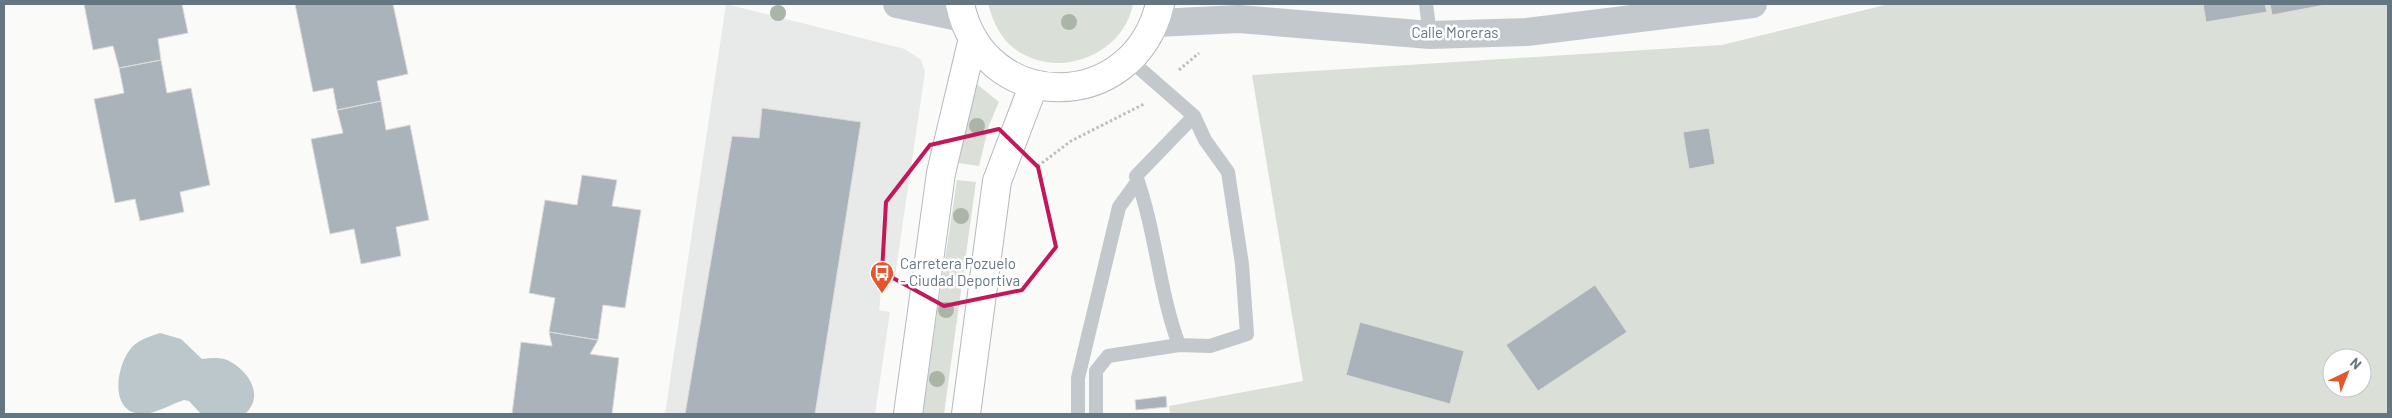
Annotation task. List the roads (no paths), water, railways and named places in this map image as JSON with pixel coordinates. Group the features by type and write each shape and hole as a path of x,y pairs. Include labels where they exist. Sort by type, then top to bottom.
{"street":[{"path":"897,4 965,20 989,59 1003,69 1034,84 1060,88 1085,85 1110,75 1130,60 1145,43 1158,13"},
{"name":"Calle Moreras","path":"1158,13 1430,35 1527,32 1753,4"},
{"path":"908,414 941,173 965,20"},
{"path":"966,414 997,181 1034,84"}],"lane":[{"path":"1426,4 1430,35"},
{"path":"1096,414 1096,371 1108,356 1179,346 1210,346 1247,334 1242,264 1228,172 1205,140 1194,116 1130,60"},
{"path":"1179,346 1169,316 1145,200 1136,176 1194,116"},
{"path":"1078,414 1078,378 1119,207 1138,181"}],"place":[{"name":"Carretera Pozuelo - Ciudad Deportiva","path":"882,294"}]}
